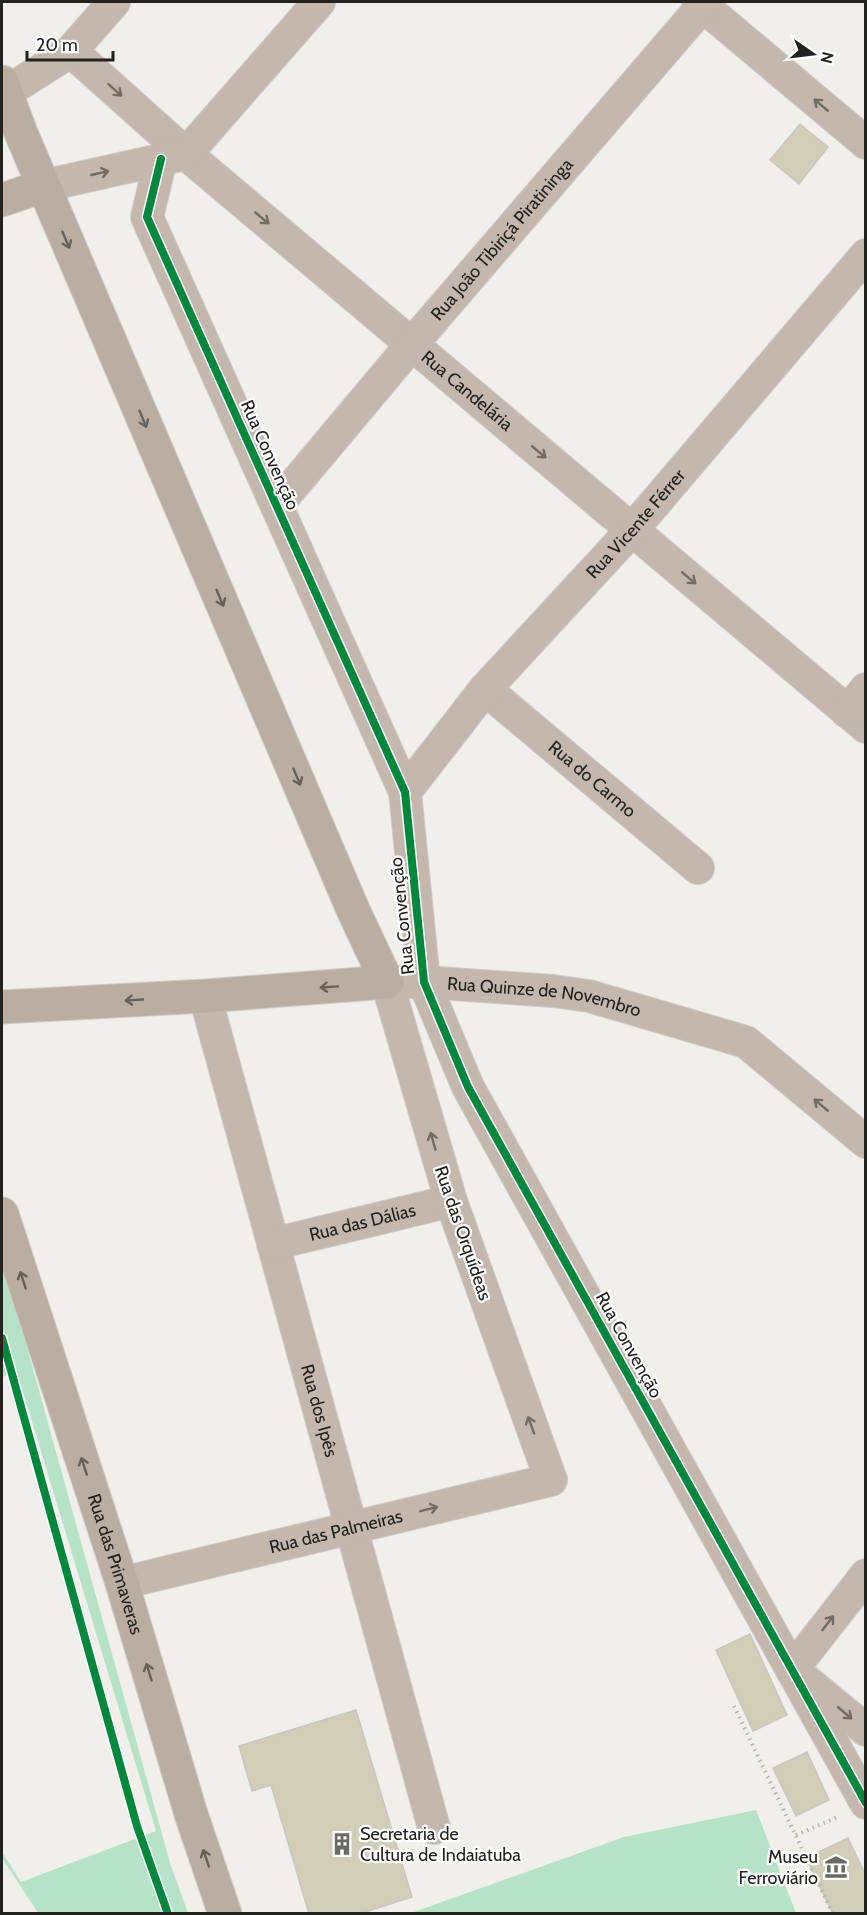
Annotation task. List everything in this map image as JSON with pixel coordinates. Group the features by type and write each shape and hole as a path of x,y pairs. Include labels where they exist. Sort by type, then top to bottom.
{"main road":[{"path":"3,88 354,912 387,982"},
{"path":"2,200 43,186"},
{"name":"Rua Quinze de Novembro","path":"2,1007 205,996 387,982"},
{"name":"Rua das Primaveras","path":"2,1214 122,1583 191,1814 225,1914"}],"street":[{"path":"3,88 71,51 114,2"},
{"path":"43,186 174,156 319,2"},
{"path":"702,3 866,143"},
{"name":"Rua João Tibiriçá Piratininga","path":"277,506 702,3"},
{"name":"Rua Candelária","path":"71,51 174,156 412,344 632,530 859,709"},
{"name":"Rua Convenção","path":"174,156 147,217 405,792 424,982 468,1087 792,1670 856,1809"},
{"name":"Rua Vicente Férrer","path":"405,792 485,689 632,530 866,255"},
{"name":"Rua do Carmo","path":"485,689 698,868"},
{"name":"Rua Quinze de Novembro","path":"387,982 424,982 553,991 589,996 746,1042 866,1142"},
{"name":"Rua das Orquídeas","path":"387,982 450,1201 551,1480"},
{"name":"Rua dos Ipês","path":"205,996 434,1828"},
{"name":"Rua das Dálias","path":"273,1244 450,1201"},
{"name":"Rua das Palmeiras","path":"122,1583 551,1480"},
{"path":"866,1575 792,1670 866,1730"}],"path":[{"path":"734,1706 832,1914"},
{"path":"796,1835 856,1809"}],"green space":[{"path":"2,1257 170,1863 188,1913 38,1913 2,1858 2,1852 21,1882 156,1831 17,1372 2,1377"},
{"path":"756,1810 796,1913 411,1913 624,1837"}],"building":[{"path":"800,124 828,147 799,184 770,160"},
{"path":"750,1634 787,1715 753,1731 716,1650"},
{"name":"Secretaria de Cultura de Indaiatuba","path":"356,1710 412,1897 359,1914 309,1914 271,1785 252,1791 239,1746"},
{"path":"807,1752 829,1800 796,1816 773,1768"},
{"name":"Museu Ferroviário","path":"848,1838 866,1876 866,1914 833,1914 806,1858"}],"cycle path":[{"path":"161,159 147,217 405,792 424,982 468,1087 866,1803"},
{"path":"2,1338 137,1826 168,1914"}],"place":[{"name":"Secretaria de Cultura de Indaiatuba","path":"342,1844"},
{"name":"Museu Ferroviário","path":"836,1867"}]}
